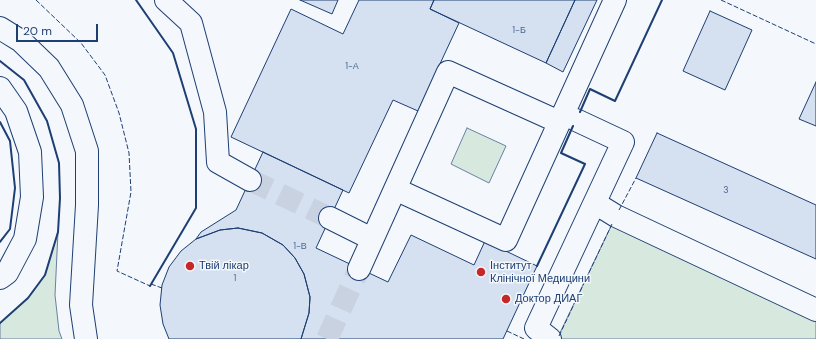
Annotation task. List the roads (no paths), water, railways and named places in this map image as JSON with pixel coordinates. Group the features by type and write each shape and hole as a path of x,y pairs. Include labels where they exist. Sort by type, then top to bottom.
{"main road":[{"path":"166,0 191,23 215,112 218,162 250,180"},
{"path":"395,189 506,240 568,121 615,0"},
{"path":"0,28 22,41 49,68 72,105 87,151 87,205 81,305 86,339"},
{"path":"359,269 448,72 623,142 536,328 550,339"},
{"path":"0,88 16,111 30,152 32,197 25,239 7,273 0,278"},
{"path":"595,203 616,216 816,310"},
{"path":"330,218 372,239"}],"tunnel":[{"path":"250,180 330,218"},
{"path":"327,339 359,269"}],"place":[{"name":"Твій лікар","path":"190,266"},
{"name":"Інститут Клінічної Медицини","path":"481,272"},
{"name":"Доктор ДИАГ","path":"506,299"}]}
